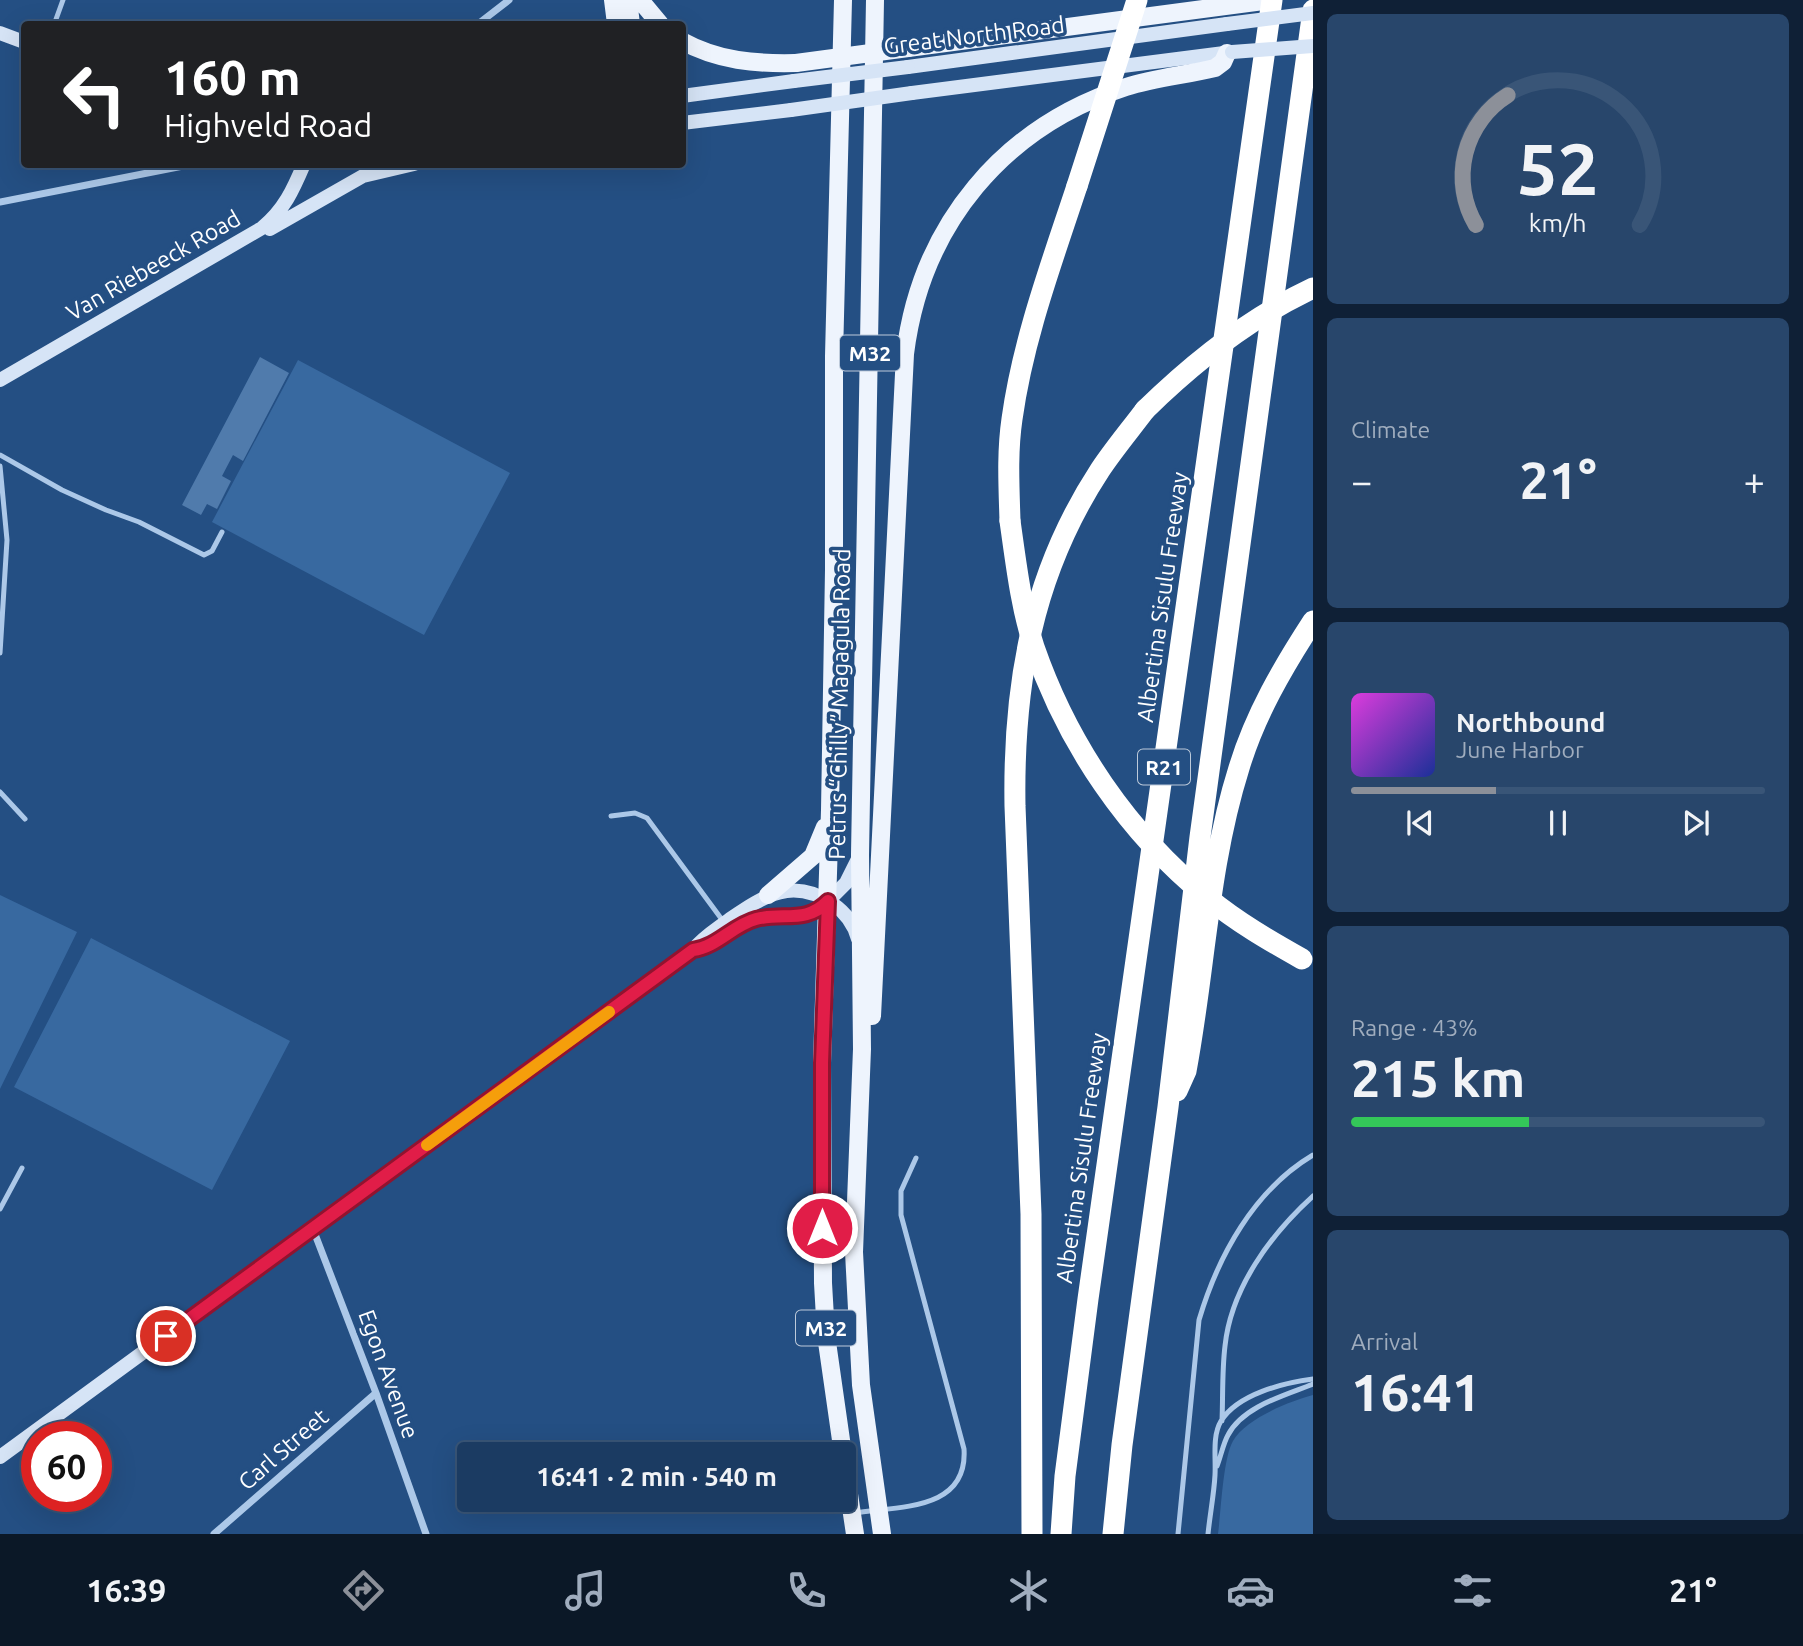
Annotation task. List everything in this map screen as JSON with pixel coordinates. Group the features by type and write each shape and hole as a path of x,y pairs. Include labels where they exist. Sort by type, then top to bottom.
{"highway":[{"path":"1137,0 1043,289 1012,420 1008,474 1010,521 1019,580 1034,645 1056,704 1101,781 1137,829 1178,873 1210,900 1308,962"},
{"name":"Albertina Sisulu Freeway","path":"1062,1534 1065,1476 1088,1299 1272,0"},
{"name":"R21","path":"1113,1534 1122,1445 1168,1107 1204,811 1313,11"},
{"path":"1032,1534 1031,1214 1014,752 1022,671 1030,635 1056,553 1074,516 1100,470 1145,410 1201,358 1228,338 1293,297 1313,288"},
{"path":"1168,1107 1186,1071 1219,848 1239,766 1271,691 1313,621"}],"main road":[{"path":"613,0 616,21"},
{"path":"628,0 632,21"},
{"path":"640,0 658,21"},
{"path":"832,0 839,123"},
{"name":"Petrus “Chilly” Magagula Road","path":"840,1442 827,1346 823,1283 822,1063 830,810 834,356 844,0"},
{"name":"Petrus “Chilly” Magagula Road","path":"875,0 860,855 862,1049 854,1252 861,1385 882,1534"},
{"path":"1119,0 1174,13"},
{"path":"686,43 707,53 730,59 768,64 796,63 1272,0"},
{"path":"862,1049 874,1001 905,354 909,319 920,286 933,252 964,200 986,174 1030,135 1080,106 1127,87 1215,68 1230,52"},
{"path":"768,895 813,856 830,810"},
{"path":"851,1513 855,1534"}],"street":[{"path":"482,21 509,0"},
{"name":"Great North Road","path":"686,95 1313,11"},
{"path":"0,33 21,39"},
{"path":"686,123 1230,52 1313,46"},
{"path":"0,202 174,168"},
{"name":"Van Riebeeck Road","path":"0,380 217,255 273,219 291,195 302,168"},
{"path":"217,255 363,176 397,168"},
{"path":"693,950 708,947 755,919 810,914 820,909 846,883 860,855"},
{"path":"0,1457 693,950 701,940 768,895 780,891 810,892 828,901 840,909 852,924 861,954"},
{"name":"Egon Avenue","path":"313,1229 426,1534"},
{"name":"Carl Street","path":"214,1534 376,1393"}],"lane":[{"path":"55,21 63,0"},
{"path":"0,455 62,490 139,522 197,554 204,555 212,551 222,532"},
{"path":"0,466 7,540 0,653"},
{"path":"0,792 25,819"},
{"path":"611,816 635,813 647,818 725,923"},
{"path":"1178,1534 1199,1320 1207,1291 1225,1254 1252,1211 1285,1175 1313,1156"},
{"path":"851,1513 920,1503 944,1496 954,1488 965,1462 964,1449 901,1215 901,1191 916,1157"},
{"path":"0,1209 22,1168"},
{"path":"1208,1534 1215,1476 1215,1448 1222,1421 1225,1345 1238,1299 1271,1242 1313,1196"},
{"path":"1222,1421 1242,1401 1289,1384 1313,1381"},
{"path":"1215,1476 1229,1433 1237,1422 1251,1412 1313,1381"}],"shaded area":[{"path":"298,360 510,473 424,635 212,522"},
{"path":"0,895 77,932 0,1089"},
{"path":"91,938 290,1041 212,1190 14,1087"},
{"path":"1313,1395 1313,1534 1218,1534 1225,1472 1233,1441 1247,1425 1258,1418 1281,1406"}],"building":[{"path":"260,357 289,373 243,461 233,455 222,476 231,481 217,509 207,504 201,515 182,505"}],"slow traffic":[{"path":"427,1145 609,1012"}],"route":[{"path":"166,1336 693,950 708,947 755,919 810,914 828,901 822,1063 822,1228"}]}
